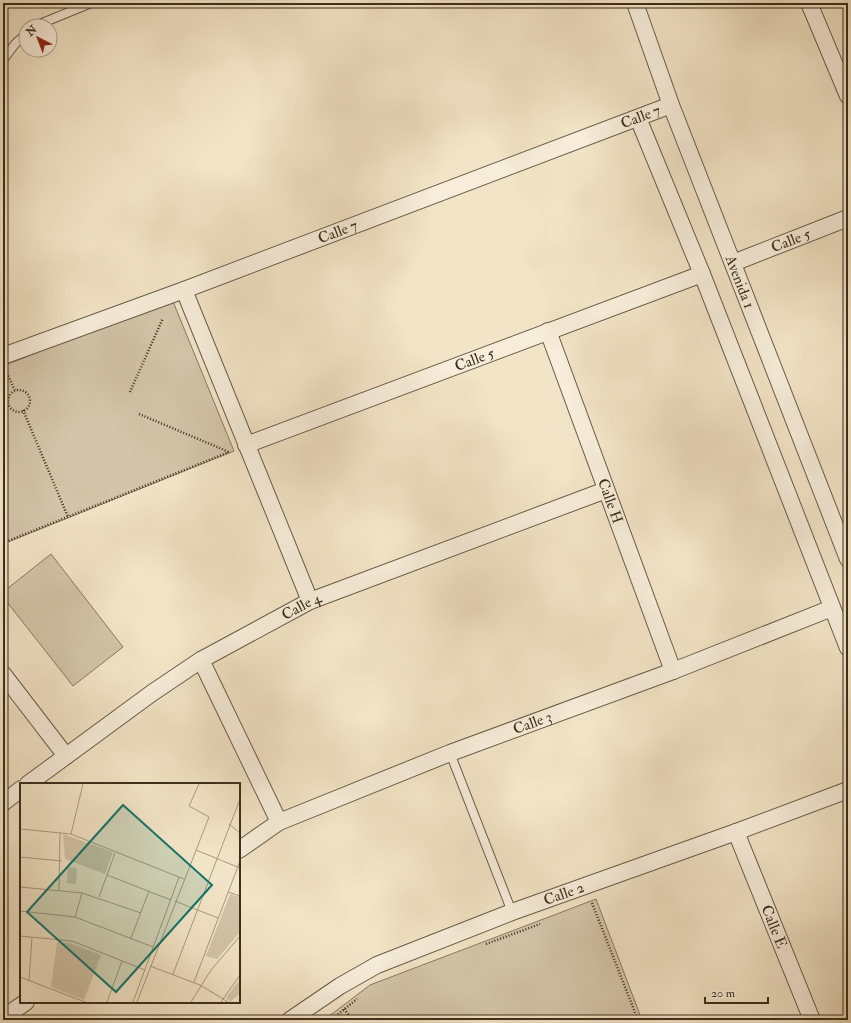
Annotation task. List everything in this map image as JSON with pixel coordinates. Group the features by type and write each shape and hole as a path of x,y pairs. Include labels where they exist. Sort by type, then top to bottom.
{"street":[{"name":"Avenida 1","path":"635,3 672,105 848,559"},
{"path":"809,3 848,96"},
{"name":"Calle 7","path":"3,356 184,290 672,105"},
{"path":"638,118 702,274 848,648"},
{"name":"Calle 5","path":"733,263 848,218"},
{"name":"Calle 5","path":"246,445 702,274"},
{"path":"184,290 310,601"},
{"name":"Calle H","path":"548,331 673,670"},
{"name":"Calle 4","path":"29,783 201,660 310,601 606,490"},
{"name":"Calle 3","path":"240,849 279,822 450,753 673,670 832,608"},
{"path":"201,660 279,822"},
{"path":"3,674 66,756"},
{"name":"Calle 2","path":"290,1020 340,986 377,965 512,912 588,886 848,790"},
{"path":"3,803 20,791"},
{"name":"Calle E","path":"736,832 812,1020"},
{"path":"3,1018 25,1003"}],"lane":[{"path":"54,18 91,3"},
{"path":"3,60 18,41"},
{"path":"450,753 512,912"}],"path":[{"path":"130,392 165,312"},
{"path":"3,370 5,370 15,391"},
{"path":"19,390 25,392 29,396 30,403 27,408 23,410 16,411 9,405 9,395 15,391 19,390"},
{"path":"23,410 68,517"},
{"path":"139,414 229,452"},
{"path":"226,445 229,452"},
{"path":"3,543 229,452"},
{"path":"588,886 592,904 638,1020"},
{"path":"586,906 592,904"},
{"path":"482,946 547,921"},
{"path":"331,1020 362,996"},
{"path":"344,1009 353,1020"}],"shaded area":[{"path":"172,299 234,451 3,544 3,366"},
{"path":"51,554 123,647 73,686 3,597 3,592"},
{"path":"596,899 642,1020 324,1020 370,985"}]}
